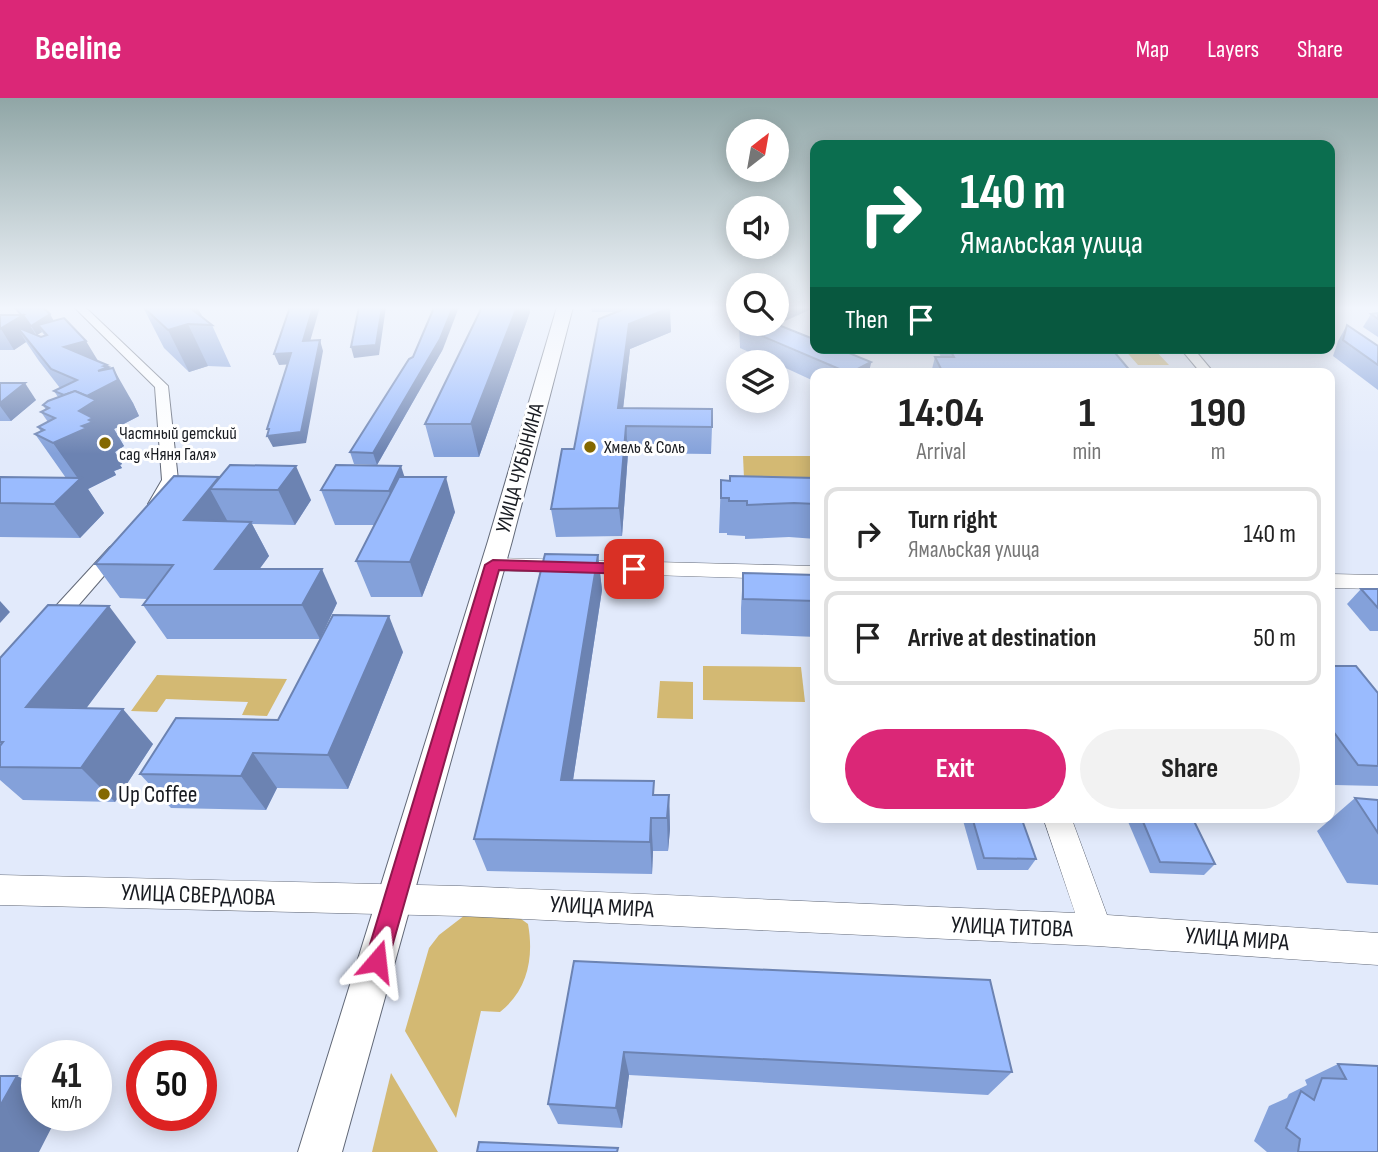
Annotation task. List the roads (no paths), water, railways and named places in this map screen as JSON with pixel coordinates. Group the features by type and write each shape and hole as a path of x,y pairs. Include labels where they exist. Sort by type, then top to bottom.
{"main road":[{"name":"УЛИЦА ЧУБЫНИНА","path":"320,1152 493,565 551,356"}],"street":[{"path":"130,356 161,386 170,480 159,500 142,520"},
{"path":"38,638 125,540"},
{"path":"493,565 810,573"},
{"path":"1335,581 1378,582"},
{"name":"УЛИЦА ТИТОВА","path":"808,918 1097,930 1060,823"},
{"name":"УЛИЦА СВЕРДЛОВА","path":"0,890 395,899"},
{"name":"УЛИЦА МИРА","path":"395,899 808,918"},
{"name":"УЛИЦА МИРА","path":"1097,930 1378,948"}],"place":[{"name":"Частный детский сад «Няня Галя»","path":"105,443"},
{"name":"Хмель & Соль","path":"590,447"},
{"name":"Up Coffee","path":"104,794"}]}
